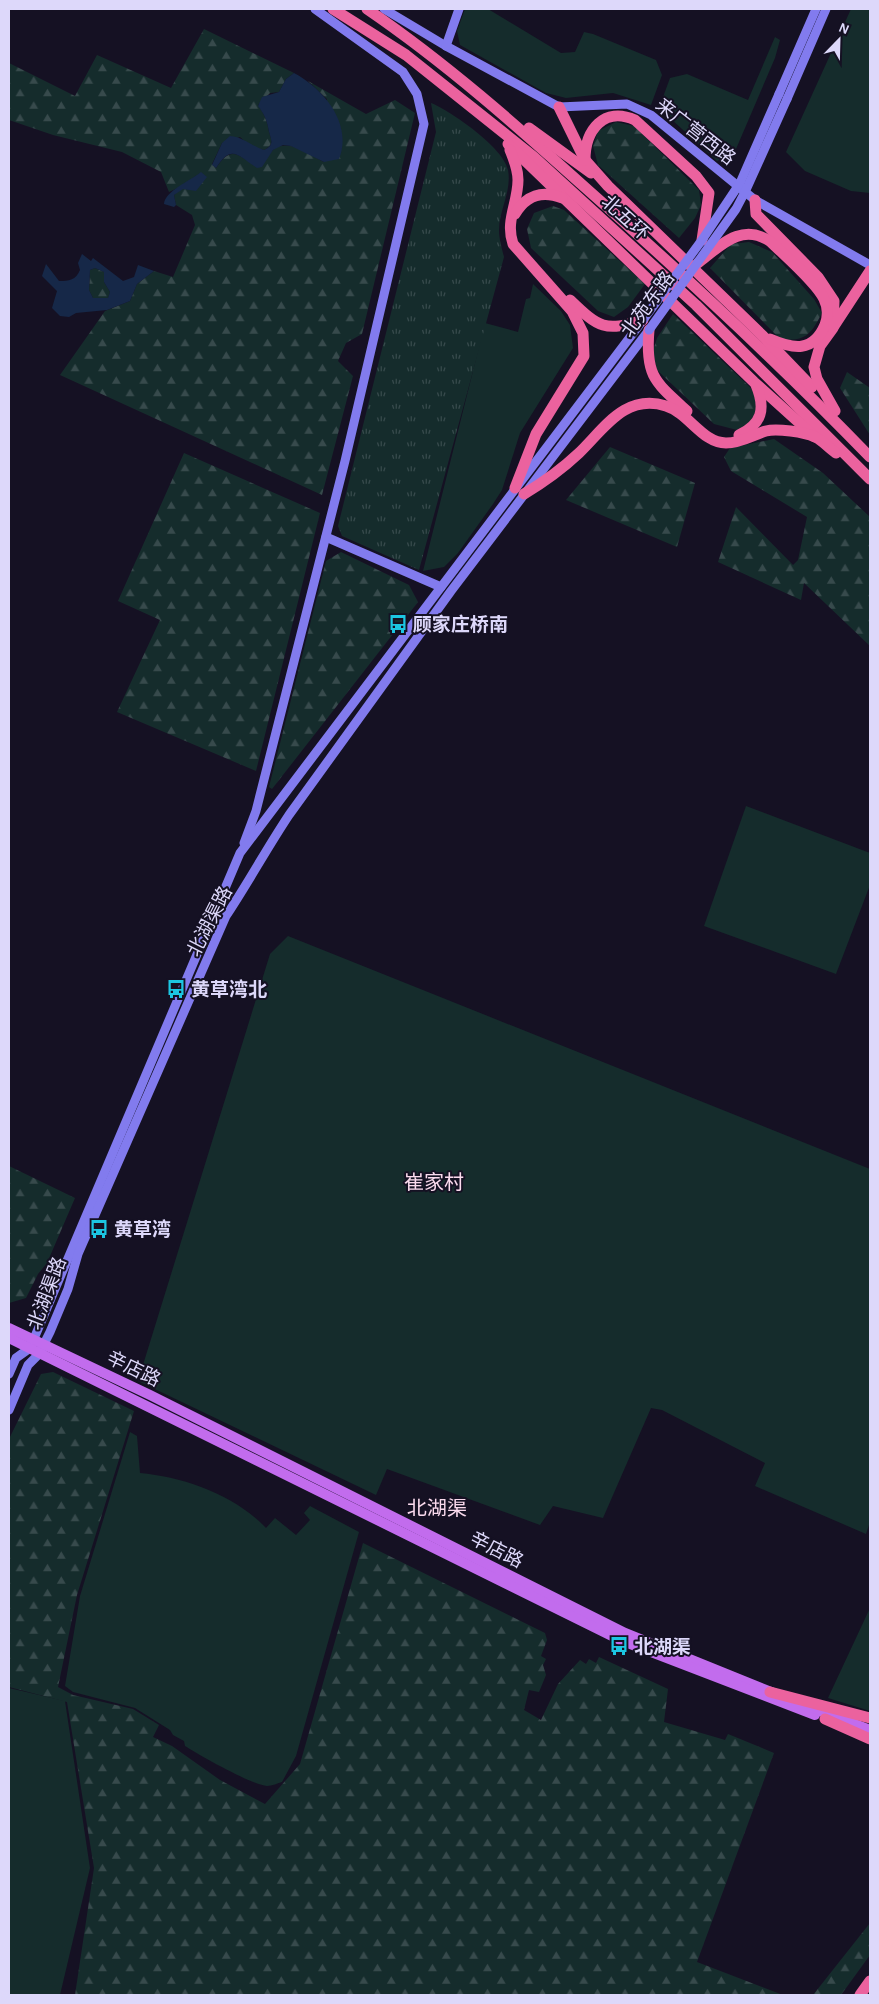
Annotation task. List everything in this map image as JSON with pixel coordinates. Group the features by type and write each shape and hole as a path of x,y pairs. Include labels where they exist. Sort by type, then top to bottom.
{"highway":[{"name":"北五环","path":"333,9 406,55 534,156 696,305 870,481"},
{"name":"北五环","path":"367,9 412,40 477,90 632,228 805,390 870,455"},
{"path":"477,90 608,186"},
{"path":"559,108 585,160 608,186 763,336 835,410 870,455"},
{"path":"585,160 588,136 602,121 614,116 626,116 635,120 696,176 709,193 702,240"},
{"path":"492,123 508,144 754,382 870,481"},
{"path":"508,144 516,164 518,181 509,233 513,244 572,310 583,333 584,356 536,434 520,491"},
{"path":"564,198 541,194 531,196 521,205 514,216 513,231 518,245 572,302 603,327 618,328 646,325 648,362 655,380 705,428 717,435 736,436 752,429 760,415 762,400 754,382"},
{"path":"755,200 756,214 792,249 827,289 834,301 833,328"},
{"path":"696,264 732,238 751,233 762,235 771,242 825,300 827,319 819,337 812,343 798,347 786,346 763,336"},
{"path":"835,410 817,379 814,368 820,346 870,271"},
{"path":"520,491 553,476 580,452 610,419 626,408 641,404 658,404 674,408 709,438 725,443 744,440 768,430 784,430 815,436"},
{"path":"770,1692 870,1718"},
{"path":"828,1723 870,1739"},
{"path":"860,1995 870,1981"}],"main road":[{"path":"240,853 256,811 326,537 424,124 417,94 403,72 315,9"},
{"path":"384,9 446,46 559,108"},
{"path":"446,46 459,9"},
{"name":"北苑东路","path":"441,587 520,491 646,325 696,264 736,209 746,190 816,9"},
{"name":"北苑东路","path":"646,325 740,183 826,9"},
{"name":"来广营西路","path":"559,108 614,103 637,107 651,115 755,200 870,265"},
{"name":"北苑东路","path":"451,591 520,491"},
{"path":"326,537 441,587"},
{"name":"北湖渠路","path":"9,1410 240,853 441,587"},
{"name":"北湖渠路","path":"44,1344 68,1289 78,1254 226,916 243,890 264,851 451,591"},
{"name":"辛店路","path":"9,1328 34,1347"},
{"name":"辛店路","path":"9,1338 34,1347 320,1490 505,1579 625,1633 870,1730"},
{"name":"辛店路","path":"34,1347 44,1344 505,1579 620,1640 828,1723 870,1735"},
{"name":"北湖渠路","path":"9,1374 16,1358 34,1347"}],"green space":[{"path":"465,9 488,9 561,53 575,52 584,32 656,60 662,75 651,105 613,93 566,98 546,93 460,45 457,31"},
{"path":"851,9 870,9 870,193 851,191 805,171 786,152"},
{"path":"204,29 294,73 286,79 279,92 270,93 258,105 266,121 271,140 270,145 264,150 250,146 240,137 222,143 212,164 216,168 222,160 232,154 261,167 273,150 285,145 298,148 324,162 327,99 308,81 366,114 395,100 415,113 362,334 346,343 338,361 353,376 322,495 60,375 105,311 130,301 137,284 154,271 173,277 195,225 192,215 176,205 174,195 200,172 186,184 169,192 161,172 122,152 53,135 9,120 9,63 75,96 97,55 171,88"},
{"path":"775,37 780,40 775,58 733,156 717,161 659,108 670,78 687,74 748,100"},
{"path":"431,103 463,122 487,141 504,161 509,178 499,230 504,257 419,570 342,536 338,526 436,132"},
{"path":"616,122 634,126 699,190 701,205 695,218 679,238 598,165 593,146 598,131"},
{"path":"553,206 564,210 645,284 628,307 614,317 598,311 531,248 527,229 534,213"},
{"path":"749,242 772,252 814,299 822,313 811,331 802,338 780,339 710,268 731,244"},
{"path":"95,268 104,272 104,282 110,292 108,298 93,298 89,290 90,270"},
{"path":"533,284 561,311 570,325 573,348 520,433 502,490 493,504 458,553 444,567 423,571 485,323 518,332 526,299 530,298"},
{"path":"673,314 754,391 757,409 750,424 737,430 714,424 657,370 653,351 657,338"},
{"path":"847,372 870,388 870,435 840,388"},
{"path":"774,439 823,473 870,517 870,646 804,583 801,600 718,562 736,507 793,565 798,560 807,517 731,471 724,457 730,448"},
{"path":"610,447 695,483 677,547 566,500"},
{"path":"184,453 320,513 256,771 117,712 160,620 118,601"},
{"path":"341,552 409,585 418,602 272,789 269,787 326,561"},
{"path":"746,806 870,853 870,885 836,974 704,926"},
{"path":"288,936 870,1169 870,1522 866,1534 755,1486 765,1463 662,1410 651,1408 603,1518 553,1506 540,1525 387,1469 376,1495 138,1381 270,954"},
{"path":"9,1166 75,1198 47,1263 38,1274 26,1298 9,1303"},
{"path":"53,1372 134,1411 77,1595 58,1687 73,1695 133,1709 159,1725 153,1737 172,1746 220,1780 265,1804 300,1764 363,1543 545,1633 547,1640 541,1656 546,1659 543,1665 546,1675 539,1692 529,1690 524,1710 541,1720 558,1684 580,1660 586,1664 589,1659 596,1663 599,1657 668,1689 664,1722 725,1740 728,1734 774,1753 697,1962 783,1995 75,1995 94,1868 67,1702 9,1687 9,1439 41,1374"},
{"path":"130,1432 137,1436 140,1473 191,1483 208,1490 239,1506 266,1528 275,1518 296,1535 310,1520 304,1513 310,1506 359,1532 296,1756 282,1782 267,1786 250,1781 185,1746 184,1741 173,1735 170,1730 135,1708 73,1692 65,1686 80,1596"},
{"path":"870,1608 870,1711 828,1698"},
{"path":"9,1688 65,1701 90,1868 60,1995 9,1995"},
{"path":"870,1923 870,1955 841,1995 813,1995"}],"water":[{"path":"294,73 316,88 333,109 342,133 339,159 324,162 291,146 283,145 273,150 262,167 257,168 235,154 226,156 216,168 212,165 222,143 230,136 239,138 264,150 268,148 271,140 266,121 258,106 262,97 279,92 286,79"},
{"path":"201,172 207,177 196,191 183,189 174,195 176,205 174,207 164,204 165,199 173,191"},
{"path":"82,254 91,261 93,258 123,281 134,277 138,265 154,271 137,284 130,301 107,310 76,313 69,317 60,316 52,308 57,291 42,276 46,264 59,281 63,281 76,276 80,270 78,263","holes":["95,268 104,272 104,282 110,292 108,298 93,298 89,290 90,270"]}],"place":[{"name":"顾家庄桥南","path":"398,624"},
{"name":"黄草湾北","path":"176,989"},
{"name":"黄草湾","path":"99,1229"},
{"name":"北湖渠","path":"619,1646"}],"district":[{"name":"崔家村","path":"434,1182"},
{"name":"北湖渠","path":"437,1508"}]}
